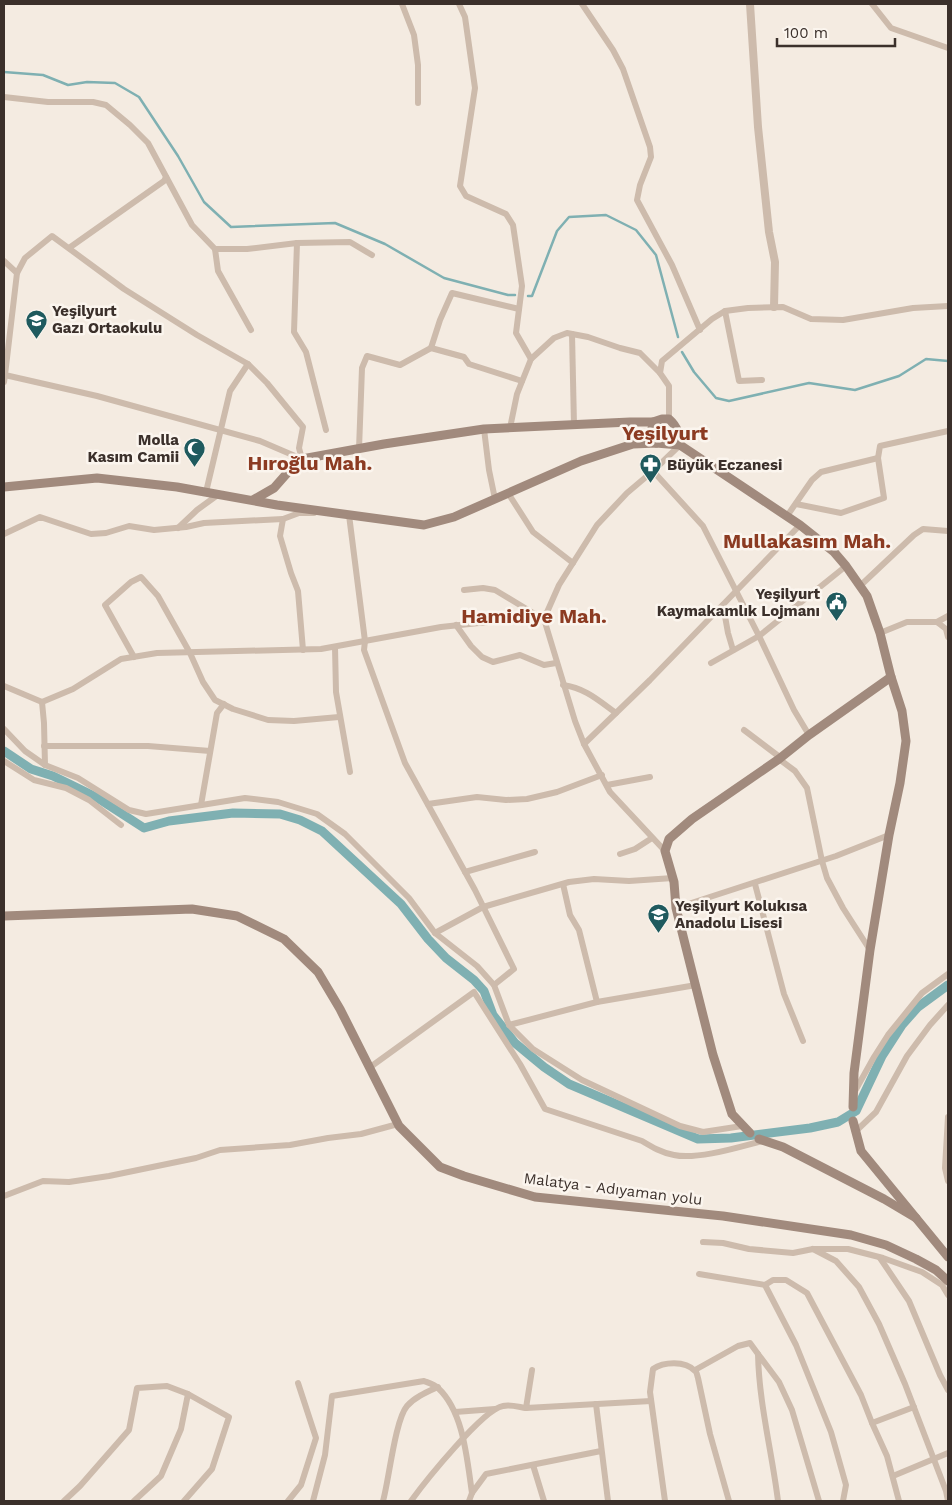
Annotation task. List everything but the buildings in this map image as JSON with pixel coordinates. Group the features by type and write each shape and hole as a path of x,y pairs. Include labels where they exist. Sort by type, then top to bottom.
{"main road":[{"path":"253,500 274,488 302,459 484,429 653,422 669,419 676,426 680,434 680,445"},
{"path":"653,422 651,436 656,443"},
{"path":"4,487 97,478 177,487 332,513 424,525 454,517 581,461 633,444 656,443 680,445 800,525 834,552 861,585 867,596 880,633 902,711 906,741 870,950 854,1073 852,1107"},
{"path":"750,1133 732,1114 713,1055 676,908 673,878 665,851 670,839 692,819 780,759 809,735 891,677"},
{"name":"Malatya - Adıyaman yolu","path":"4,916 192,909 238,916 284,939 318,972 340,1009 398,1124 440,1167 497,1186 535,1196 723,1216 851,1235 894,1248 936,1270 948,1281"},
{"path":"853,1120 861,1150 948,1257"},
{"path":"761,1140 783,1147 884,1199 916,1218"}],"street":[{"path":"402,4 414,35 418,65 418,103"},
{"path":"459,4 465,17 475,88 472,118 460,186 466,196 506,214 513,225 522,286 516,333 531,359"},
{"path":"582,4 613,50 622,69 650,147 651,157 637,200 672,265 700,330"},
{"path":"750,4 758,127 769,232 775,262 774,307"},
{"path":"872,4 891,28 948,48"},
{"path":"4,97 48,102 93,102 106,105 130,125 148,143 192,225 215,249 218,271 251,330"},
{"path":"69,248 164,181 166,177"},
{"path":"52,236 124,289 248,364 267,383 303,427 299,448 302,459 260,441 97,396 4,377 17,273 25,258 52,236"},
{"path":"215,249 297,243 350,242 372,255"},
{"path":"297,243 294,332 306,352 326,430"},
{"path":"4,261 17,273"},
{"path":"431,348 440,320 452,293 519,309"},
{"path":"660,373 662,361 684,341 725,311 783,307 812,319 844,320 914,308 948,306"},
{"path":"725,311 739,381 762,380"},
{"path":"4,321 11,324"},
{"path":"510,428 517,394 531,359 554,338 567,333 588,337 640,353 660,373 669,386 669,419"},
{"path":"572,334 574,425"},
{"path":"359,449 362,368 367,356 400,365 431,348 464,356 469,364 522,380"},
{"path":"206,492 219,430 230,390 248,364"},
{"path":"484,429 495,499"},
{"path":"796,504 840,514 884,498 878,458 880,446 948,431"},
{"path":"665,851 610,792 584,744 574,721 544,620 558,585 596,525 627,493 680,445"},
{"path":"787,516 820,472 878,458"},
{"path":"653,471 703,526 794,710 809,735"},
{"path":"508,493 533,532 573,563"},
{"path":"178,528 218,494"},
{"path":"196,525 197,510"},
{"path":"4,534 40,517 90,534 106,534 129,526 154,530 237,520 283,519 299,513 332,513"},
{"path":"349,515 365,641 364,650 406,763 465,872 514,969 494,985"},
{"path":"283,519 280,536 298,592 303,650"},
{"path":"584,744 724,605 800,525"},
{"path":"861,585 914,535 923,529 948,531"},
{"path":"711,663 759,636 846,566"},
{"path":"134,657 105,605 131,582 141,577 158,596 190,653 203,682 215,700 233,709 268,720 294,721 339,717"},
{"path":"464,590 483,588 495,590 544,620"},
{"path":"724,605 728,633 733,650"},
{"path":"880,633 907,622 937,622 948,616"},
{"path":"4,686 42,702 73,689 121,659 157,653 303,650 335,647 456,625 516,619 544,620"},
{"path":"937,622 946,628 948,637"},
{"path":"456,625 482,657 493,662 520,655 544,664 556,663"},
{"path":"335,647 336,692 350,772"},
{"path":"563,685 576,687 584,691 616,713"},
{"path":"42,702 45,765"},
{"path":"201,805 217,713 224,704"},
{"path":"4,728 25,751 45,765 78,778 129,810 146,814 245,798 278,802 317,814 345,834 409,898 436,933 477,966 494,985 509,1026 533,1050 582,1080 680,1126 703,1132 742,1126"},
{"path":"744,730 795,772 807,788 827,878 843,908 870,950"},
{"path":"44,746 148,746 210,751"},
{"path":"4,761 34,780 66,788 89,800 121,825"},
{"path":"428,804 477,797 506,800 527,799 557,792 602,775"},
{"path":"607,786 650,777"},
{"path":"676,908 755,884 889,835"},
{"path":"620,854 635,849 652,838"},
{"path":"465,872 535,852"},
{"path":"436,933 483,907 563,884 594,879 629,881 673,878"},
{"path":"563,884 570,916 579,930 597,1002"},
{"path":"755,884 784,994 803,1041"},
{"path":"853,1094 888,1035 922,994 948,974"},
{"path":"509,1026 597,1002 696,985"},
{"path":"369,1068 474,992 520,1064 545,1109 642,1141 655,1149 674,1155 692,1156 737,1148 761,1140"},
{"path":"856,1131 876,1112 907,1056 948,1005"},
{"path":"852,1107 853,1120"},
{"path":"948,1117 945,1168 948,1181"},
{"path":"4,1196 43,1181 69,1182 109,1176 196,1158 220,1150 290,1145 361,1134 398,1124"},
{"path":"750,1133 761,1140"},
{"path":"703,1242 793,1253 813,1249 848,1249 922,1272 942,1285 948,1296"},
{"path":"813,1249 836,1261 859,1287 878,1324 914,1407 946,1491 948,1501"},
{"path":"880,1258 909,1301 948,1390"},
{"path":"699,1274 765,1285 773,1280 786,1280 807,1293 861,1395 887,1456 900,1501"},
{"path":"765,1285 796,1345 831,1432 846,1485 843,1501"},
{"path":"695,1370 738,1346 750,1343 779,1382 792,1410 819,1501"},
{"path":"758,1354 760,1389 778,1501"},
{"path":"665,1501 650,1392 652,1369 665,1364 680,1364 695,1370 698,1378 710,1434 728,1501"},
{"path":"526,1408 532,1370"},
{"path":"313,1501 325,1455 332,1396 424,1381 438,1387 455,1412 463,1440 472,1493"},
{"path":"288,1501 301,1485 316,1438 298,1383"},
{"path":"64,1501 80,1486 129,1430 137,1388 167,1386 188,1394 229,1418 212,1469 184,1501"},
{"path":"383,1501 398,1426 406,1406 423,1394 438,1387"},
{"path":"134,1501 162,1476 181,1429 188,1394"},
{"path":"411,1501 433,1471 487,1415 502,1406 526,1408 651,1401"},
{"path":"596,1404 608,1501"},
{"path":"872,1423 914,1407"},
{"path":"455,1412 496,1409"},
{"path":"470,1501 472,1493 486,1474 601,1451"},
{"path":"893,1476 948,1453"},
{"path":"533,1465 544,1501"}],"waterway":[{"path":"4,72 43,75 68,85 87,82 115,83 139,97 178,156 204,202 231,227 335,223 385,244 444,278 508,295 515,295"},
{"path":"528,296 532,296 557,231 569,217 606,215 636,230 656,255 678,337"},
{"path":"682,352 694,372 716,398 729,401 809,383 855,390 899,376 926,359 948,361"},
{"path":"4,751 31,769 53,776 96,797 144,828 169,821 233,813 280,814 300,820 322,831 401,904 428,939 446,958 474,980 484,991 493,1015 515,1043 544,1067 569,1084 698,1139 731,1138 810,1128 838,1122 856,1111 882,1056 902,1025 918,1007 948,985"}],"place":[{"name":"Yeşilyurt Gazı Ortaokulu","path":"36,339"},
{"name":"Molla Kasım Camii","path":"195,468"},
{"name":"Büyük Eczanesi","path":"651,484"},
{"name":"Yeşilyurt Kaymakamlık Lojmanı","path":"836,622"},
{"name":"Yeşilyurt Kolukısa Anadolu Lisesi","path":"659,934"}],"district":[{"name":"Yeşilyurt","path":"665,433"},
{"name":"Hıroğlu Mah.","path":"310,463"},
{"name":"Mullakasım Mah.","path":"807,541"},
{"name":"Hamidiye Mah.","path":"534,616"}]}
